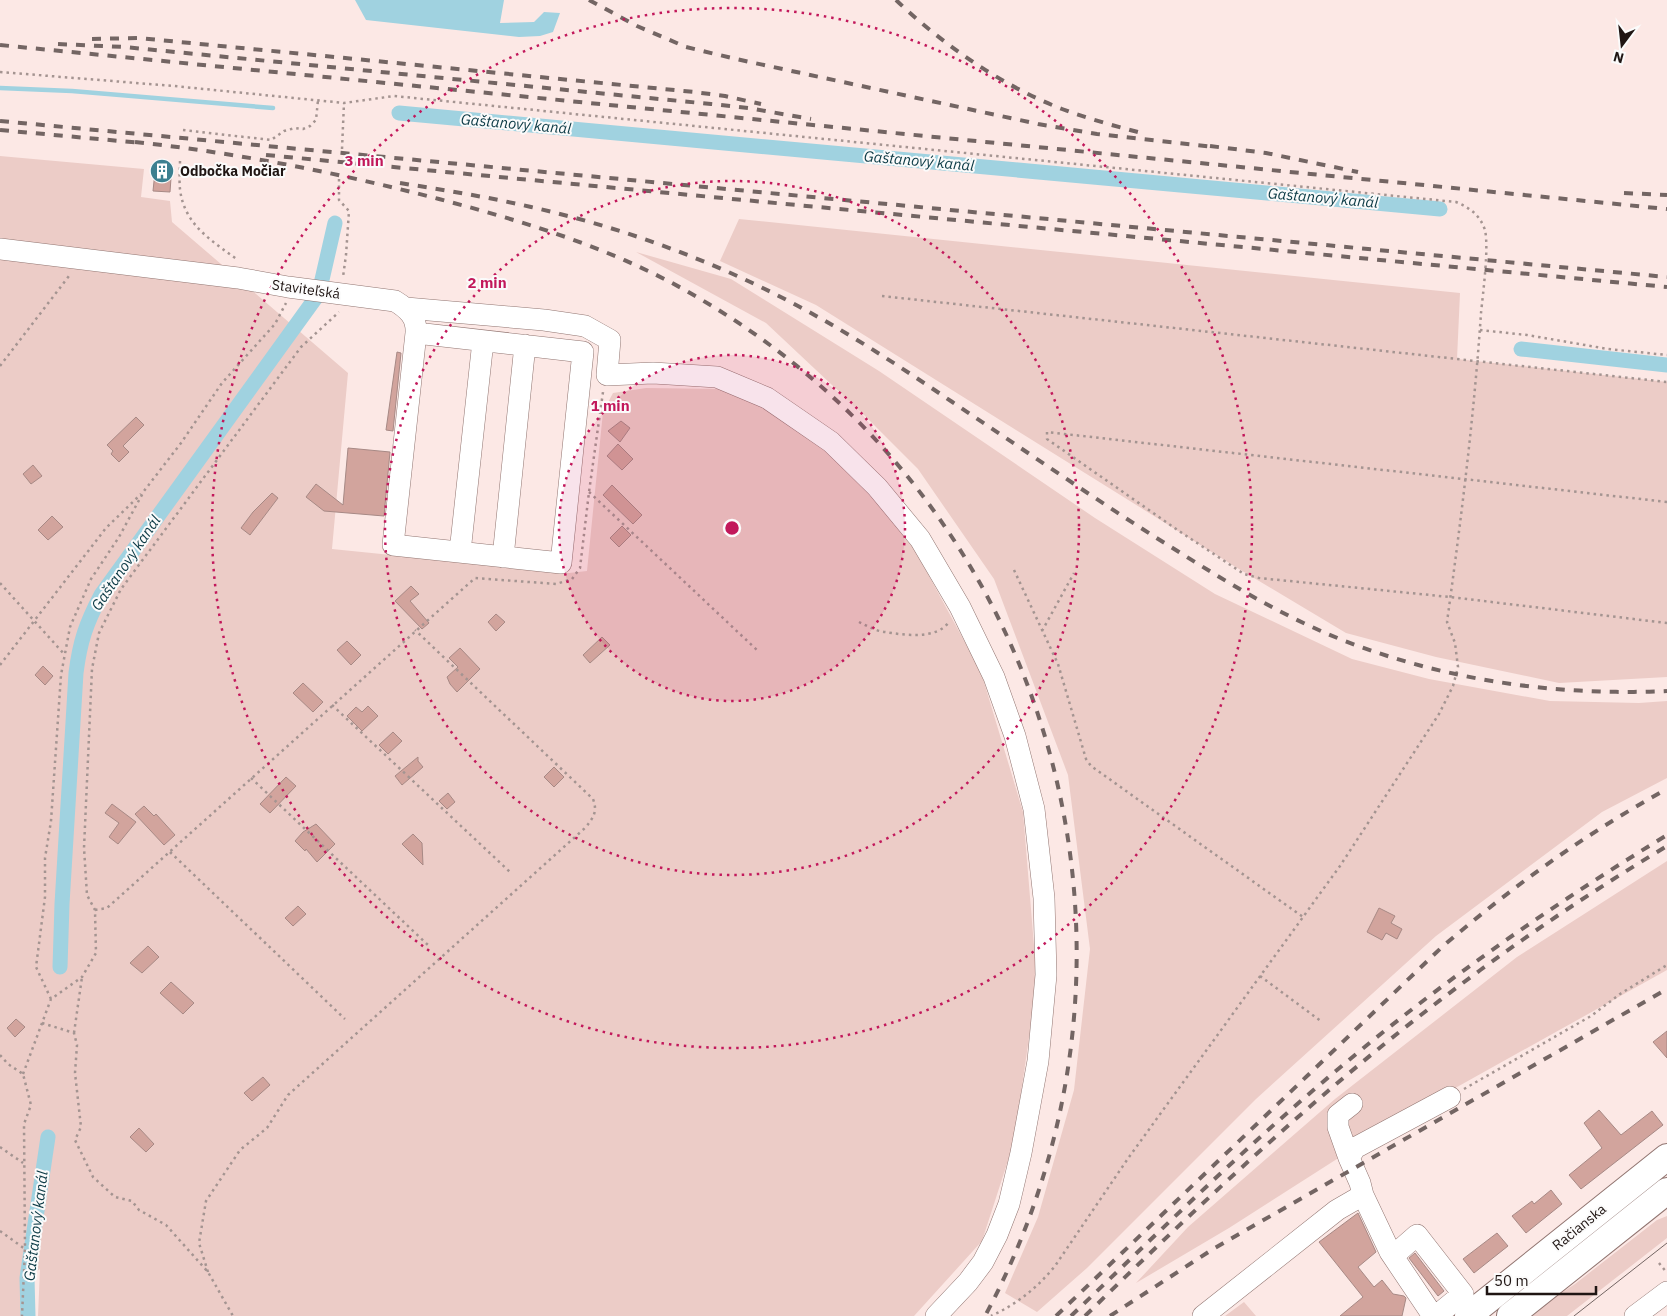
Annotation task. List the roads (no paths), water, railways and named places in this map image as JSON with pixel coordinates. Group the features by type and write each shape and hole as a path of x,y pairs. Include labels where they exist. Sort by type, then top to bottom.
{"main road":[{"name":"Račianska","path":"1468,1316 1664,1166"},
{"name":"Račianska","path":"1510,1316 1667,1191"}],"lane":[{"name":"Staviteľská","path":"0,249 238,278 288,287 395,301 406,308 544,320 585,326 610,340 607,375 652,373 717,377 767,398 831,442 877,487 920,538 960,607 994,677 1015,736 1034,809 1044,898 1046,974 1038,1062 1021,1153 1009,1204 998,1235 983,1262 968,1282 936,1316"},
{"path":"406,308 416,324 416,333 392,545 560,563 583,352 416,333"},
{"path":"460,552 483,341"},
{"path":"503,557 525,345"},
{"path":"1349,1158 1355,1148 1450,1097"},
{"path":"1352,1104 1338,1115 1338,1127 1363,1195 1393,1256 1435,1316 1463,1294 1417,1235 1393,1256"},
{"path":"1203,1316 1337,1210 1363,1195"},
{"path":"1636,1316 1667,1292"}],"water":[{"path":"355,0 504,0 500,23 534,22 544,12 560,13 553,32 540,36 519,37 366,20"}],"waterway":[{"path":"0,88 72,91 273,108"},
{"name":"Gaštanový kanál","path":"399,113 1440,209"},
{"name":"Gaštanový kanál","path":"321,284 335,223"},
{"name":"Gaštanový kanál","path":"60,967 76,673 79,651 91,615 101,595 317,296"},
{"name":"Gaštanový kanál","path":"1521,349 1667,365"},
{"name":"Gaštanový kanál","path":"28,1316 27,1278 48,1137"}],"tram line":[{"path":"1574,1316 1667,1243"}],"railway":[{"path":"589,0 637,26 686,47 736,59 1038,124 1097,134 1215,147"},
{"path":"896,0 953,48 1017,88 1072,113 1146,134"},
{"path":"92,39 139,38 694,92 725,96 761,104"},
{"path":"58,44 124,47 711,104 748,108 811,119"},
{"path":"0,45 1667,209"},
{"path":"0,121 1667,277"},
{"path":"0,130 142,143"},
{"path":"135,142 250,158 326,172 401,190 507,218 574,240 640,267 702,300 824,389 923,496 998,618 1049,751 1074,891 1072,1034 1043,1177 985,1316"},
{"path":"1210,146 1266,153 1358,172"},
{"path":"266,155 1667,287"},
{"path":"400,183 515,203 566,215 634,236 734,274 820,318 886,358 1100,501 1219,577 1281,612 1345,641 1423,666 1463,676 1504,683 1585,691 1667,691"},
{"path":"1624,193 1667,195"},
{"path":"1056,1316 1442,947 1550,862 1607,824 1667,789"},
{"path":"1071,1316 1239,1157 1308,1095 1381,1034 1500,944 1583,888 1667,835"},
{"path":"1085,1316 1235,1174 1368,1057 1492,961 1622,873 1667,846"},
{"path":"1110,1316 1213,1249 1667,989"}],"place":[{"name":"Odbočka Močiar","path":"162,171"}]}
